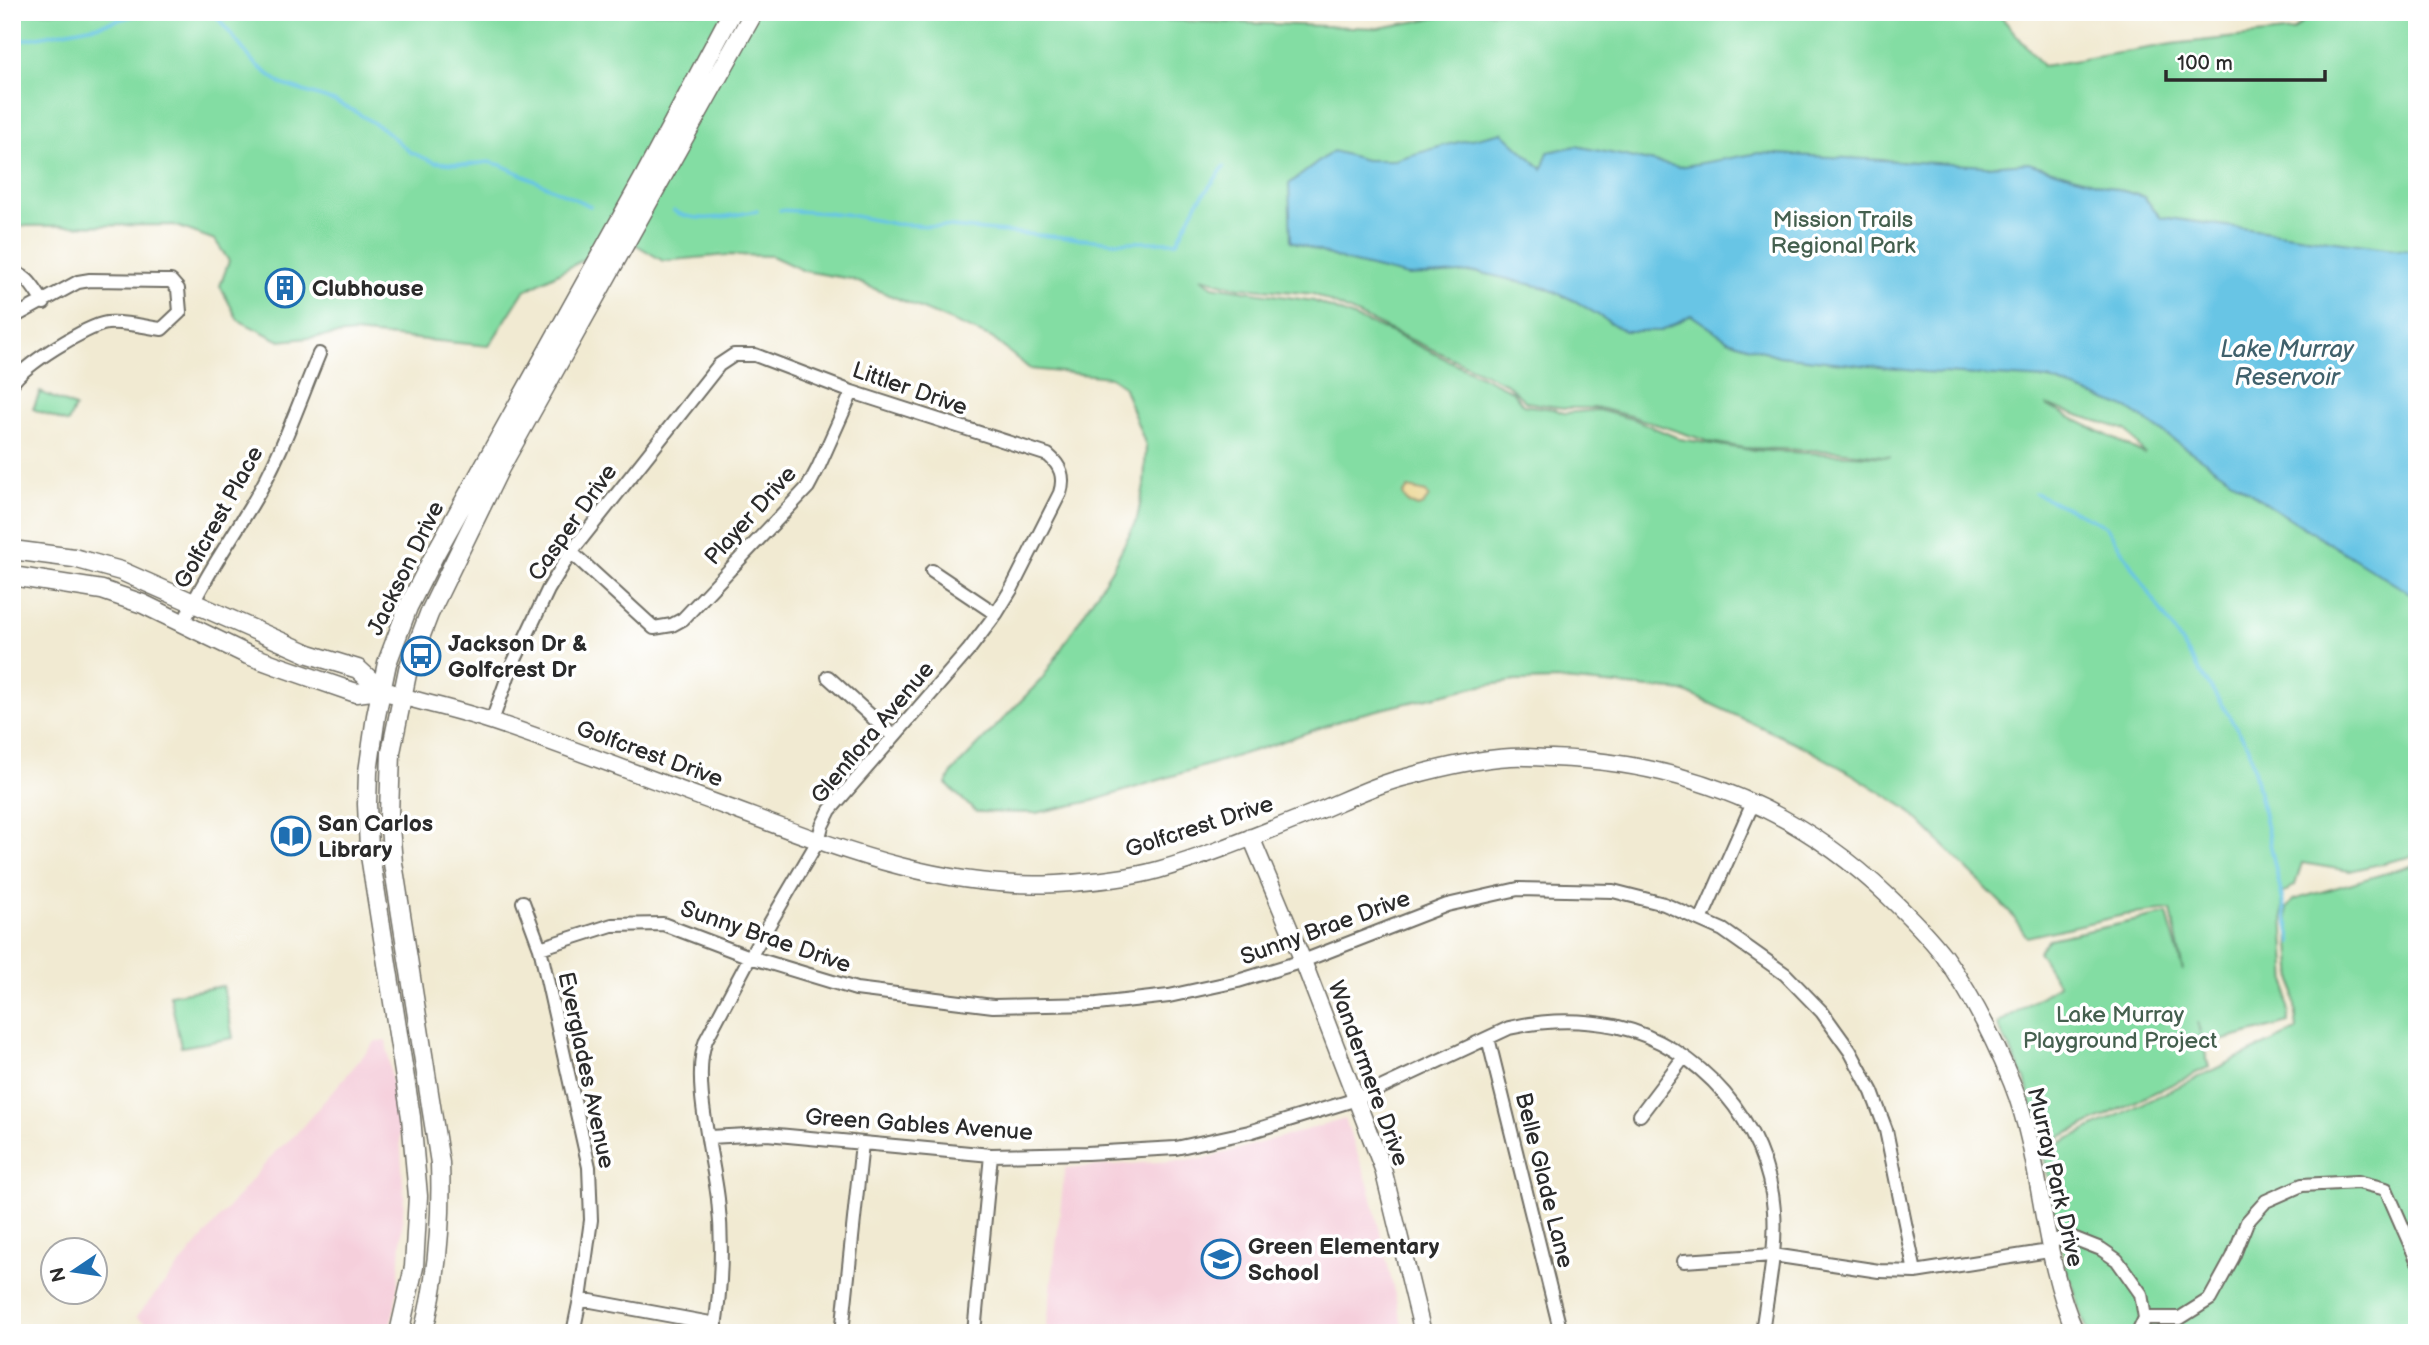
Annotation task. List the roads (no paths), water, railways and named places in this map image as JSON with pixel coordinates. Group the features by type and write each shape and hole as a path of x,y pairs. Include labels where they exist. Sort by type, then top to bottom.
{"main road":[{"name":"Jackson Drive","path":"399,1333 414,1267 418,1196 411,1117 369,849 367,804 369,760 387,663 408,607 435,554 644,177 732,12"},
{"name":"Jackson Drive","path":"423,1333 439,1255 442,1200 435,1120 393,863 389,815 391,752 408,669 429,614 500,468 754,12"},
{"name":"Golfcrest Drive","path":"12,550 74,558 121,571 309,654 358,668 381,690"},
{"name":"Golfcrest Drive","path":"12,576 102,590 184,622 247,655 342,689 356,693 381,690 404,697"}],"street":[{"path":"12,273 18,272 27,279 44,303"},
{"path":"12,318 44,303 78,282 171,281 178,289 180,312 162,329 108,323 87,329 27,366 12,384"},
{"name":"Golfcrest Place","path":"184,622 274,463 319,354"},
{"name":"Littler Drive","path":"719,365 734,355 755,355 852,392 1048,455 1057,462 1062,472 1060,493"},
{"name":"Casper Drive","path":"492,721 512,668 548,590 571,552 719,365"},
{"name":"Player Drive","path":"571,552 654,628 673,625 683,619 808,486 852,392"},
{"name":"Glenflora Avenue","path":"715,1329 720,1280 718,1201 700,1077 701,1052 750,957 818,841 830,810 968,651 996,614 1060,493"},
{"path":"932,571 996,614"},
{"path":"828,677 893,736"},
{"name":"Golfcrest Drive","path":"404,697 492,721 867,859 942,878 1002,884 1056,884 1160,870 1402,777 1461,764 1512,757 1597,760 1669,772 1753,803"},
{"path":"1701,920 1753,803"},
{"name":"Murray Park Drive","path":"1753,803 1797,826 1859,868 1916,922 1944,957 1984,1019 2014,1088 2034,1161 2048,1246 2063,1304 2076,1333"},
{"name":"Wandermere Drive","path":"1251,837 1303,961 1383,1169 1423,1333"},
{"name":"Sunny Brae Drive","path":"540,948 612,925 663,924 750,957 856,989 993,1006 1097,1004 1169,996 1238,981 1303,961 1447,905 1518,889 1612,891 1664,904 1723,930 1785,974 1822,1012 1850,1051 1872,1092 1886,1130 1915,1272"},
{"name":"Everglades Avenue","path":"523,902 540,948 589,1167 591,1220 573,1333"},
{"name":"Green Gables Avenue","path":"709,1137 767,1134 991,1155 1176,1148 1249,1132 1357,1099 1509,1028 1536,1022 1592,1022 1618,1027 1663,1044 1684,1057 1727,1095 1744,1119 1758,1145 1766,1169 1774,1211 1773,1255 1762,1333"},
{"name":"Belle Glade Lane","path":"1488,1038 1561,1333"},
{"path":"1640,1115 1684,1057"},
{"path":"842,1333 862,1143"},
{"path":"974,1333 991,1155"},
{"path":"2146,1318 2180,1318 2210,1299 2233,1257 2247,1222 2266,1201 2302,1185 2358,1182 2386,1189 2417,1260"},
{"path":"1684,1261 1773,1255 1879,1271 1915,1272 2048,1246 2073,1238 2101,1249 2117,1260 2136,1285 2141,1294 2146,1318 2138,1333"},
{"path":"580,1299 715,1329"}],"water":[{"name":"Lake Murray Reservoir","path":"1502,132 1542,169 1548,152 1576,146 1679,167 1759,153 1987,166 2028,163 2144,197 2161,217 2417,252 2417,598 2270,506 2127,408 2048,379 1924,372 1779,356 1728,340 1691,315 1661,331 1624,331 1575,301 1546,288 1478,272 1408,276 1346,261 1291,241 1289,184 1333,151 1366,160 1394,160"}],"waterway":[{"path":"12,42 100,25 147,12"},
{"path":"213,12 255,64 281,84 334,101 354,111 382,128 410,152 434,162 467,165 488,162 501,165 590,206"},
{"path":"780,210 844,214 895,224 1114,242 1177,242 1197,203 1224,167"},
{"path":"674,211 704,218 757,211"},
{"path":"2035,493 2106,526 2249,747 2292,943"}],"place":[{"name":"Clubhouse","path":"285,288"},
{"name":"Jackson Dr & Golfcrest Dr","path":"421,656"},
{"name":"San Carlos Library","path":"291,836"},
{"name":"Green Elementary School","path":"1221,1259"}],"park label":[{"name":"Mission Trails Regional Park","path":"1843,232"},
{"name":"Lake Murray Playground Project","path":"2120,1027"}]}
